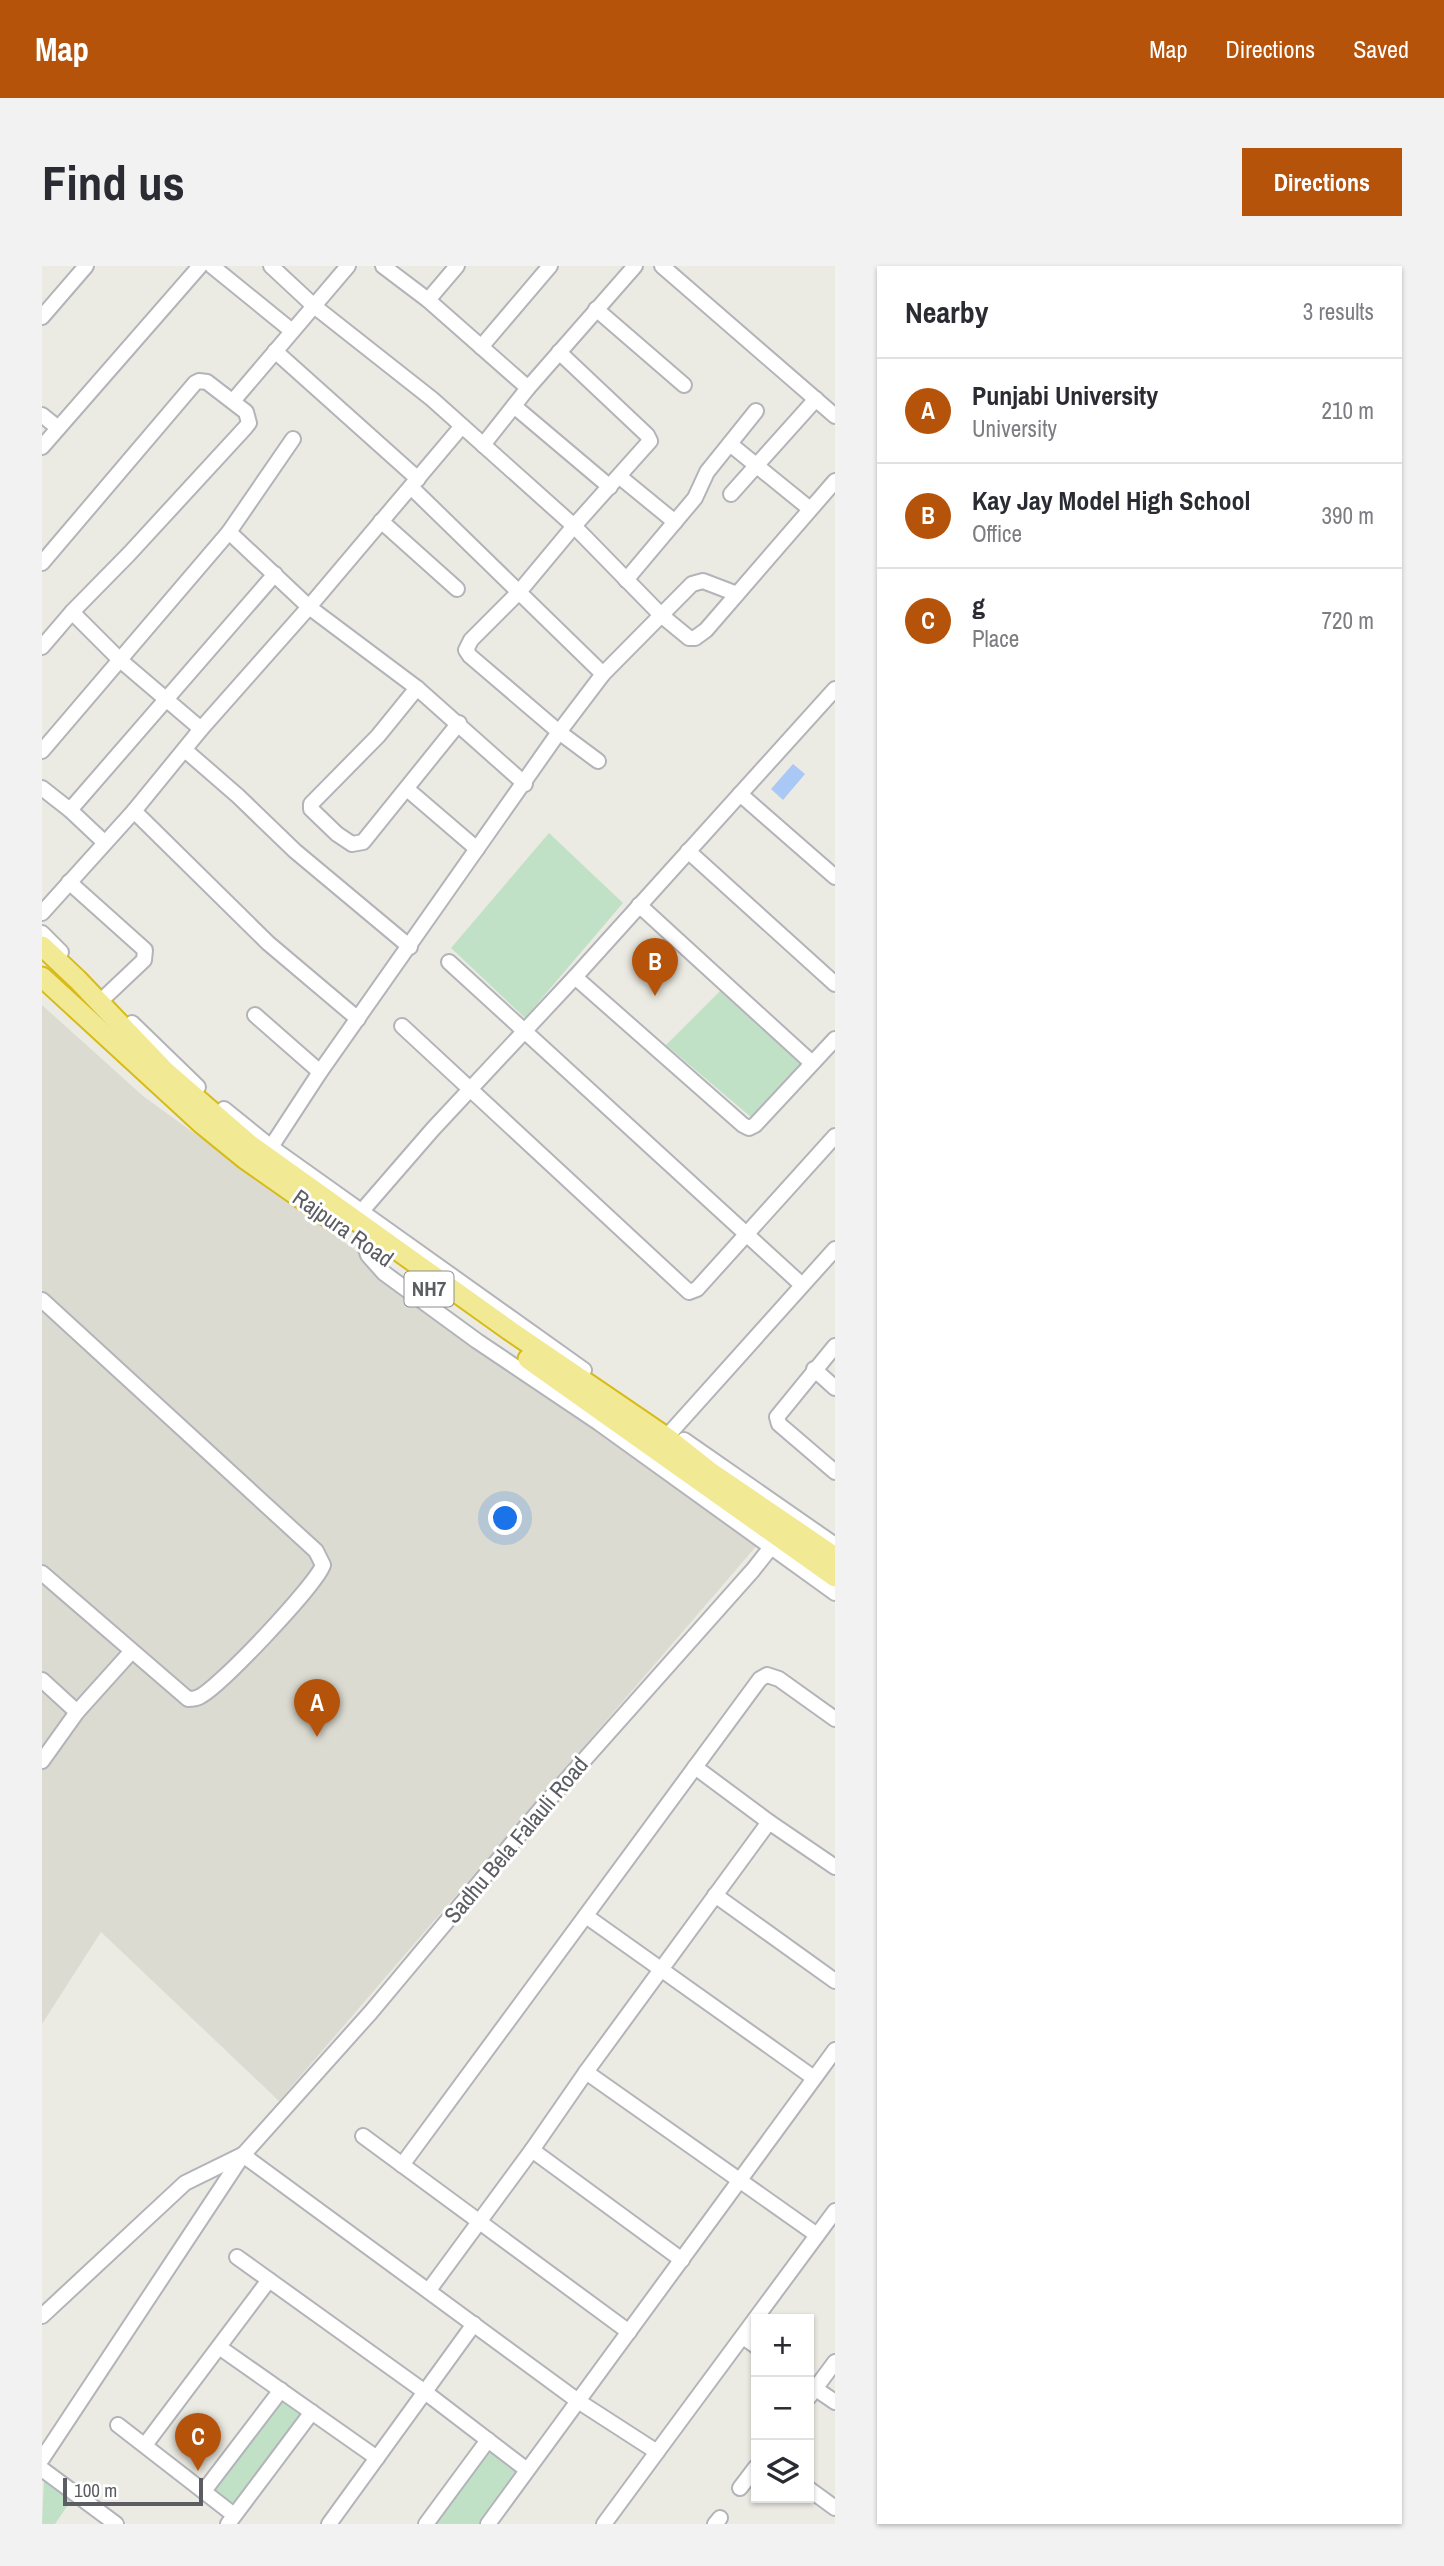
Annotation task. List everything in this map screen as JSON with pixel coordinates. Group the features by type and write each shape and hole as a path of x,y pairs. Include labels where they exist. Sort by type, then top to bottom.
{"highway":[{"name":"Rajpura Road","path":"42,946 249,1144 709,1471 780,1536 835,1577"},
{"name":"Rajpura Road","path":"42,977 202,1124 245,1159 363,1241 664,1439"},
{"name":"NH7","path":"780,1536 835,1557"}],"street":[{"path":"42,317 86,266"},
{"path":"42,446 200,266"},
{"path":"212,266 292,331"},
{"path":"271,266 314,306 432,399 574,526 681,634 695,638 706,630 835,481"},
{"path":"233,401 348,266"},
{"path":"383,266 428,300 528,388"},
{"path":"428,300 457,266"},
{"path":"481,347 550,266"},
{"path":"483,445 528,388 635,266"},
{"path":"662,266 835,416"},
{"path":"596,309 684,385"},
{"path":"275,351 414,483 603,674"},
{"path":"559,352 649,438 649,444 574,526 519,592 471,640 466,650 559,732 598,761"},
{"path":"42,563 195,383 207,382 243,408 249,417 245,428 42,647"},
{"path":"731,494 816,399"},
{"path":"514,407 615,482 676,522"},
{"path":"626,580 695,498 707,472 756,411"},
{"path":"42,415 58,428"},
{"path":"42,913 134,811 201,729 309,607 462,426"},
{"path":"42,751 229,532 293,439"},
{"path":"730,444 810,509"},
{"path":"381,522 457,589"},
{"path":"229,532 309,607 417,688 525,784"},
{"path":"70,810 275,574"},
{"path":"271,1147 320,1072 559,732 603,674 696,582 703,581 737,594"},
{"path":"72,612 120,660 201,729"},
{"path":"417,688 378,736 311,804 311,809 337,834 352,844 363,842 459,723"},
{"path":"361,1212 471,1088 833,696"},
{"path":"185,750 295,851 410,947"},
{"path":"42,788 104,842"},
{"path":"407,789 477,849"},
{"path":"740,794 835,877"},
{"path":"134,811 268,943 358,1020"},
{"path":"688,851 835,984"},
{"path":"69,882 145,950 144,960 106,996"},
{"path":"639,905 813,1063"},
{"path":"42,933 106,996 169,1068 271,1147 664,1439 835,1545"},
{"path":"449,962 802,1285"},
{"path":"575,977 746,1127 755,1125 835,1039"},
{"path":"42,985 155,1093 202,1124"},
{"path":"255,1015 320,1072"},
{"path":"402,1026 689,1292 697,1289 835,1136"},
{"path":"363,1241 368,1255 384,1273 780,1536 835,1593"},
{"path":"664,1439 835,1249"},
{"path":"42,1300 321,1557 321,1571 232,1671 201,1696 188,1699 42,1573"},
{"path":"835,1346 778,1413 777,1421 835,1472"},
{"path":"814,1369 835,1388"},
{"name":"Sadhu Bela Falauli Road","path":"243,2155 371,2012 545,1804 753,1570 780,1536"},
{"path":"42,1761 77,1712 131,1652"},
{"path":"402,2165 760,1679 767,1675 779,1679 835,1720"},
{"path":"42,1681 77,1712"},
{"path":"695,1768 835,1867"},
{"path":"429,2290 769,1822"},
{"path":"715,1895 835,1981"},
{"path":"586,1916 814,2078"},
{"path":"488,2524 835,2050"},
{"path":"586,2072 817,2235"},
{"path":"363,2136 629,2332"},
{"path":"532,2150 682,2260"},
{"path":"42,2316 191,2190 199,2178 243,2155"},
{"path":"243,2155 578,2400 657,2452"},
{"path":"42,2459 243,2155"},
{"path":"604,2524 835,2211"},
{"path":"42,2327 130,2241"},
{"path":"237,2257 425,2392 527,2470"},
{"path":"145,2445 270,2280"},
{"path":"329,2524 474,2325"},
{"path":"743,2337 751,2343"},
{"path":"219,2347 377,2458"},
{"path":"814,2386 835,2362"},
{"path":"204,2491 281,2390"},
{"path":"814,2392 835,2402"},
{"path":"118,2425 204,2491 231,2520 312,2412"},
{"path":"426,2524 488,2440"},
{"path":"42,2469 116,2524"},
{"path":"740,2488 751,2474"},
{"path":"814,2493 835,2508"}],"shaded area":[{"path":"42,1005 143,1096 759,1543 279,2101 101,1932 42,2024"}],"green space":[{"path":"549,833 623,903 525,1018 451,948"},
{"path":"721,990 802,1065 752,1118 666,1045"},
{"path":"283,2397 304,2412 234,2507 212,2489"},
{"path":"490,2447 521,2471 483,2524 431,2524"},
{"path":"44,2479 72,2499 55,2524 42,2524"}],"water":[{"path":"793,764 805,774 783,800 771,789"}],"place":[{"name":"Kay Jay Model High School","path":"655,996"},
{"name":"Punjabi University","path":"317,1737"},
{"name":"g","path":"198,2471"}]}
